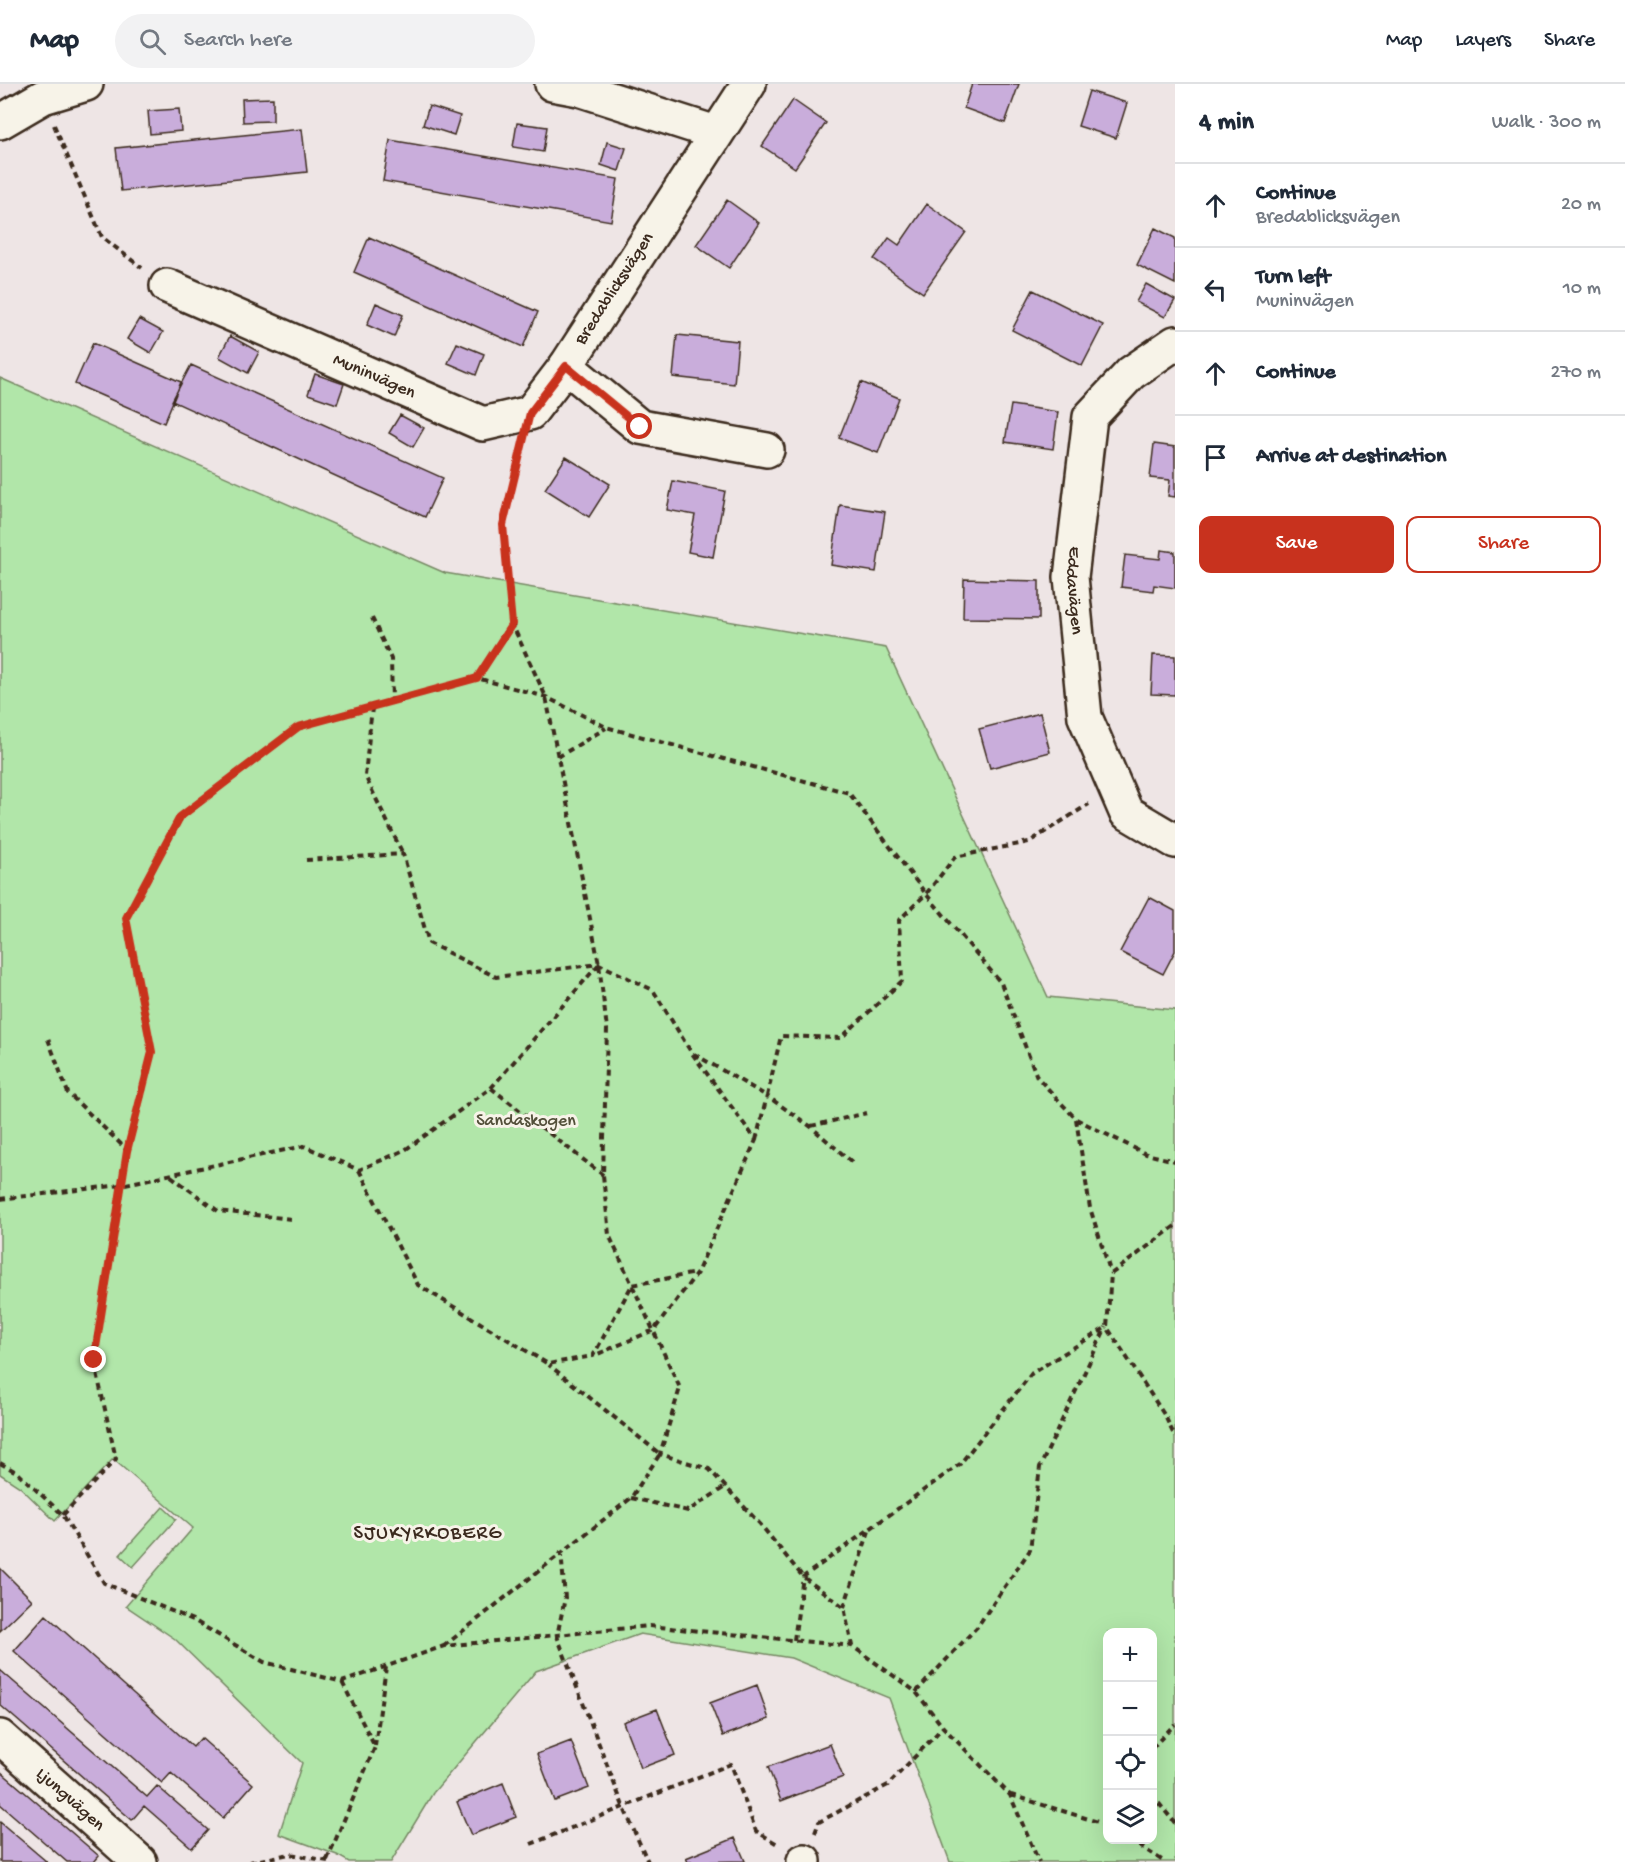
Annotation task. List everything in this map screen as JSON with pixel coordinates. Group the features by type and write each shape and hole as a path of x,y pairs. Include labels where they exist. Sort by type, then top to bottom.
{"street":[{"path":"0,122 43,98 86,84"},
{"path":"552,84 579,89 716,133"},
{"name":"Bredablicksvägen","path":"749,84 566,366 640,427 766,450"},
{"name":"Muninvägen","path":"167,286 483,424 530,413"},
{"name":"Eddavägen","path":"1175,343 1131,373 1090,417 1071,577 1084,717 1126,812 1175,841"},
{"path":"530,413 566,366"},
{"name":"Ljungvägen","path":"0,1737 140,1862"}],"path":[{"path":"43,98 102,237 167,286"},
{"path":"444,1646 561,1551 631,1498 660,1454 680,1388 609,1235 603,1175 607,1029 599,964 546,697 512,624 503,525 530,413"},
{"path":"372,618 390,659 392,701"},
{"path":"477,678 512,624"},
{"path":"63,1515 116,1459 94,1360 127,1151 152,1052 126,918 180,817 298,727 477,678 546,697 606,728 849,793 926,894 1002,983 1037,1077 1076,1119 1146,1154 1175,1161"},
{"path":"372,707 365,776 403,854 429,943 496,977 599,964 653,990 691,1052 756,1140"},
{"path":"558,757 606,728"},
{"path":"548,1364 593,1356 654,1330 697,1273 756,1140 781,1036 841,1038 902,981 900,920 926,894 955,857 1029,842 1115,788"},
{"path":"306,860 403,854"},
{"path":"359,1170 405,1150 490,1088 599,964"},
{"path":"48,1039 68,1093 127,1151"},
{"path":"691,1052 767,1096 810,1126 853,1163"},
{"path":"490,1088 603,1175"},
{"path":"810,1126 867,1113"},
{"path":"916,1692 977,1627 1029,1550 1040,1467 1107,1327 1111,1274 1090,1208 1076,1119"},
{"path":"0,1199 121,1185 304,1146 359,1170 418,1286 548,1364 660,1454 709,1469 803,1577 844,1607"},
{"path":"171,1175 218,1211 292,1219"},
{"path":"1111,1274 1175,1226"},
{"path":"593,1356 633,1285 697,1273"},
{"path":"1107,1327 1166,1416 1175,1437"},
{"path":"794,1640 803,1577 960,1464 1032,1373 1107,1327"},
{"path":"0,1462 18,1473 63,1515 104,1583 193,1620 264,1662 342,1682 444,1646 649,1626 852,1646 916,1692 943,1727 1010,1795 1039,1862"},
{"path":"631,1498 688,1511 726,1487"},
{"path":"852,1646 844,1607 869,1529"},
{"path":"561,1551 565,1598 557,1636 623,1806 648,1862"},
{"path":"250,1862 290,1854 328,1861 375,1747 386,1667"},
{"path":"342,1682 375,1747"},
{"path":"1157,1743 1175,1724"},
{"path":"531,1845 731,1764 756,1831 804,1861 819,1822 888,1785 943,1727"},
{"path":"1010,1795 1103,1824"},
{"path":"1157,1801 1175,1823"},
{"path":"1138,1844 1166,1862"}],"green space":[{"name":"Sandaskogen","path":"0,378 445,573 886,648 1048,997 1175,1010 1175,1862 950,1862 889,1698 791,1658 640,1634 536,1671 433,1793 391,1862 349,1862 337,1855 279,1834 302,1763 175,1639 126,1606 193,1528 113,1459 55,1521 20,1487 0,1474"},
{"path":"163,1507 176,1519 133,1567 120,1555"}],"building":[{"path":"972,84 1019,84 1005,123 964,108"},
{"path":"1089,91 1127,103 1116,138 1078,126"},
{"path":"273,98 273,121 243,122 242,99"},
{"path":"793,100 826,123 795,168 762,146"},
{"path":"429,106 460,116 454,135 423,125"},
{"path":"179,109 181,131 150,134 148,111"},
{"path":"517,123 547,127 543,152 513,147"},
{"path":"302,129 307,172 121,191 116,148"},
{"path":"390,140 618,179 611,221 383,181"},
{"path":"607,142 626,148 619,171 601,165"},
{"path":"727,200 759,223 729,268 696,245"},
{"path":"927,204 966,232 923,293 874,259 889,238 899,245"},
{"path":"1155,228 1175,238 1175,284 1137,265"},
{"path":"369,237 538,312 523,347 354,272"},
{"path":"1146,284 1175,300 1165,317 1136,302"},
{"path":"1033,290 1103,325 1082,366 1012,330"},
{"path":"376,303 403,315 394,337 367,325"},
{"path":"139,319 163,332 151,353 127,339"},
{"path":"677,335 738,341 734,384 673,377"},
{"path":"230,336 259,352 248,373 219,357"},
{"path":"93,343 181,382 164,423 75,384"},
{"path":"457,343 484,354 476,375 448,363"},
{"path":"191,365 443,478 425,517 172,401"},
{"path":"315,374 344,384 337,404 308,394"},
{"path":"861,382 899,398 878,453 839,438"},
{"path":"1011,405 1058,412 1053,449 1005,442"},
{"path":"400,415 424,428 413,447 389,433"},
{"path":"1154,444 1175,447 1175,497 1168,496 1170,480 1150,478"},
{"path":"566,457 610,484 589,517 545,489"},
{"path":"673,481 725,491 713,557 688,552 695,515 667,510"},
{"path":"840,505 885,512 876,572 831,565"},
{"path":"1161,550 1175,552 1175,588 1154,585 1153,591 1121,587 1125,555 1160,559"},
{"path":"964,579 1039,581 1039,619 963,618"},
{"path":"1153,655 1175,656 1175,695 1151,694"},
{"path":"1040,713 1050,752 990,768 979,729"},
{"path":"1149,897 1175,911 1175,951 1163,974 1120,952"},
{"path":"0,1568 32,1600 0,1631"},
{"path":"46,1615 193,1747 201,1738 253,1784 223,1818 171,1773 162,1783 14,1651"},
{"path":"0,1670 147,1797 157,1786 208,1830 192,1848 144,1806 132,1820 0,1705"},
{"path":"757,1685 769,1719 723,1736 710,1703"},
{"path":"657,1709 675,1755 641,1768 623,1722"},
{"path":"571,1741 589,1788 555,1801 537,1754"},
{"path":"830,1744 843,1777 781,1801 768,1767"},
{"path":"0,1771 99,1856 94,1862 67,1862 0,1804"},
{"path":"503,1783 516,1817 471,1835 457,1802"},
{"path":"0,1822 47,1862 0,1862"},
{"path":"735,1838 745,1861 688,1862 686,1858"}],"district":[{"name":"SJUKYRKOBERG","path":"428,1534"}],"route":[{"path":"94,1360 127,1151 152,1052 126,918 180,817 298,727 477,678 512,624 503,525 530,413 566,366 640,427"}]}
